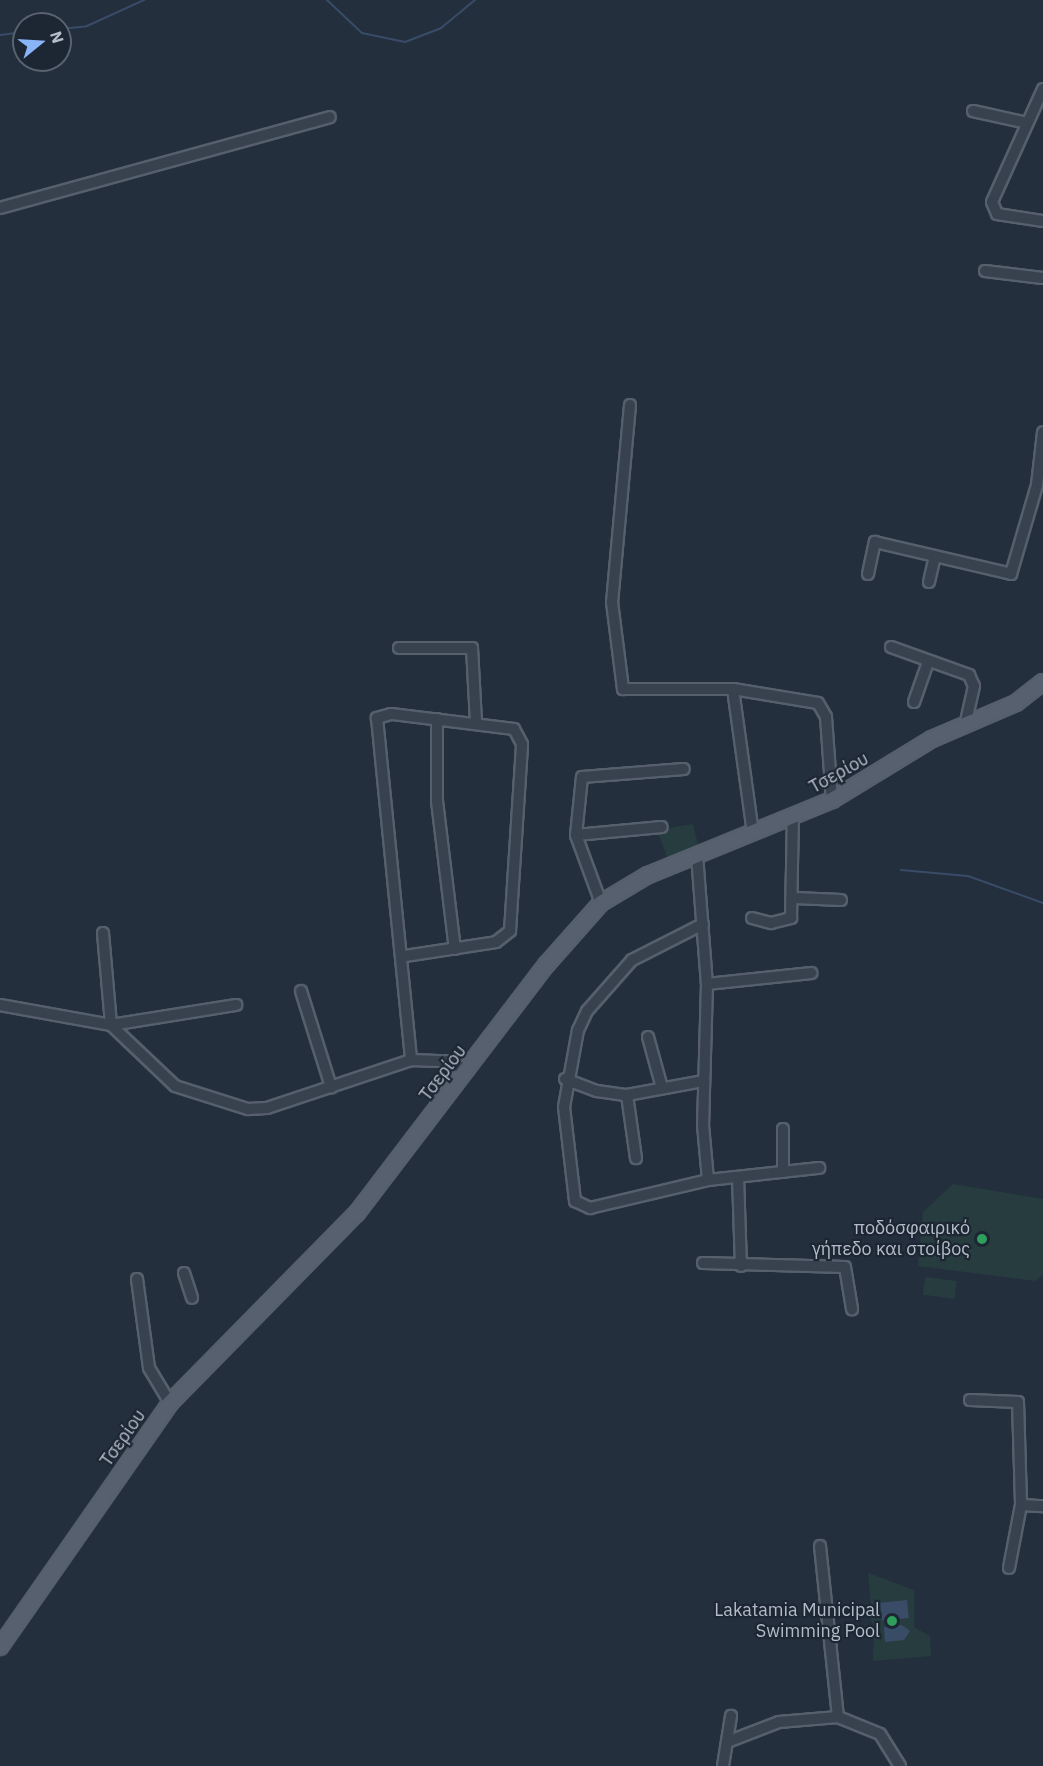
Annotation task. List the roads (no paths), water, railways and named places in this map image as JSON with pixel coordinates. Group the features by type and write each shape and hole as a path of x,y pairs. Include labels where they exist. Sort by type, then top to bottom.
{"main road":[{"name":"Τσερίου","path":"0,1647 170,1402 357,1213 547,964 601,903 697,855 832,800 932,740 1016,703 1043,682"}],"street":[{"path":"1043,89 993,209 1043,221"},
{"path":"973,111 1027,123"},
{"path":"0,208 330,117"},
{"path":"985,271 1043,278"},
{"path":"630,405 612,602 623,689 733,689 823,708 832,800"},
{"path":"868,574 874,542 1011,574 1040,485 1043,432"},
{"path":"929,582 935,556"},
{"path":"891,647 973,680 965,726"},
{"path":"399,648 472,648 476,723"},
{"path":"914,702 928,662"},
{"path":"733,689 753,834"},
{"path":"405,956 496,942 510,931 522,740 514,729 391,714 377,718 389,865 405,956 411,1060"},
{"path":"437,719 437,801 456,949"},
{"path":"601,903 576,835 582,777 684,769"},
{"path":"752,918 771,923 791,918 795,898 792,818"},
{"path":"576,835 662,827"},
{"path":"697,855 707,984 703,1081 708,1180"},
{"path":"795,898 841,900"},
{"path":"703,924 661,942 611,981 578,1030 565,1079 565,1128 579,1206 590,1208 708,1180 819,1168"},
{"path":"103,933 111,1025 175,1086 248,1109 331,1087 411,1060 445,1061 468,1070"},
{"path":"707,984 811,973"},
{"path":"301,990 331,1087"},
{"path":"0,1005 111,1025 236,1005"},
{"path":"648,1037 662,1088"},
{"path":"565,1079 597,1091 627,1095 703,1081"},
{"path":"627,1095 636,1158"},
{"path":"783,1129 783,1172"},
{"path":"738,1177 741,1266"},
{"path":"703,1263 741,1266 845,1267 852,1309"},
{"path":"184,1274 192,1298"},
{"path":"137,1280 149,1368 170,1402"},
{"path":"970,1400 1018,1402 1021,1505 1009,1568"},
{"path":"1021,1505 1043,1506"},
{"path":"820,1546 838,1717"},
{"path":"723,1766 731,1716"},
{"path":"727,1742 779,1722 838,1717 880,1734 900,1766"}],"water":[{"path":"907,1600 909,1618 882,1621 880,1603"},
{"path":"902,1625 910,1631 904,1640 885,1642 884,1627"}],"waterway":[{"path":"72,28 87,26 144,0"},
{"path":"327,0 362,33 405,42 441,28 475,0"},
{"path":"0,35 12,34"},
{"path":"901,870 968,876 1043,903"}],"place":[{"name":"ποδόσφαιρικό γήπεδο και στοίβος","path":"982,1239"},
{"name":"Lakatamia Municipal Swimming Pool","path":"892,1621"}]}
